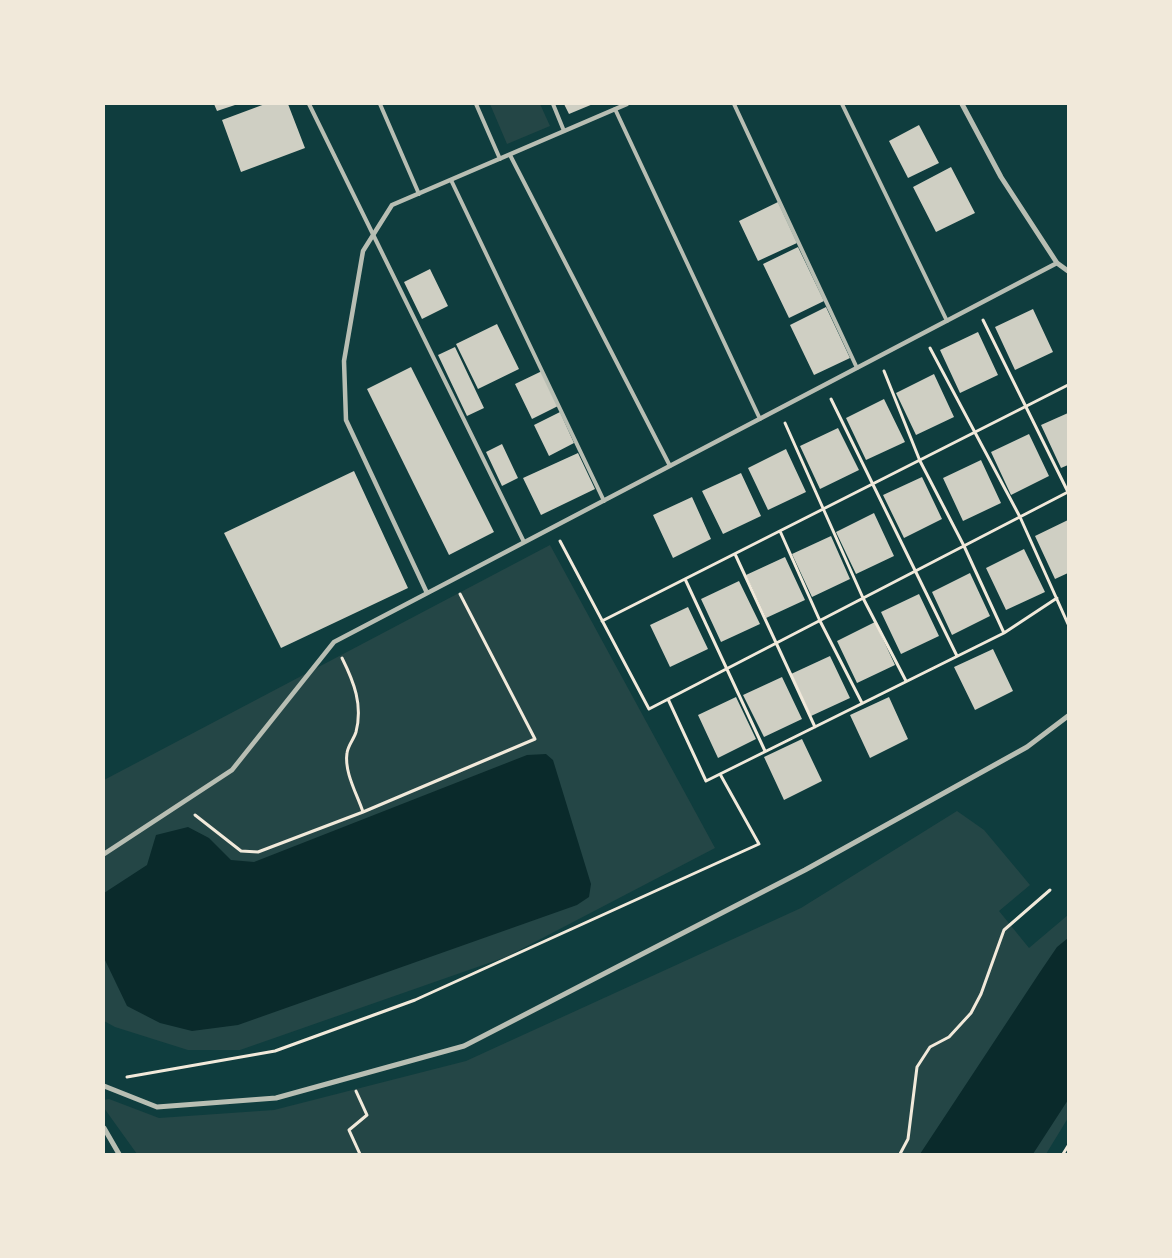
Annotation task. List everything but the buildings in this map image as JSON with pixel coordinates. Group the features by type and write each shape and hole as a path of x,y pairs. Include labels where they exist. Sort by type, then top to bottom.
{"street":[{"path":"427,593 346,420 344,361 363,251 392,205 627,104"},
{"path":"962,104 1001,177 1058,263 1068,271"},
{"path":"104,854 232,770 334,642 1058,263"},
{"path":"104,1086 157,1107 276,1098 464,1046 805,870 1027,747 1068,716"},
{"path":"104,1128 119,1154"}],"lane":[{"path":"309,104 372,236 524,542"},
{"path":"380,104 419,194"},
{"path":"476,104 500,159"},
{"path":"553,104 564,131"},
{"path":"734,104 857,368"},
{"path":"842,104 947,321"},
{"path":"615,109 760,419"},
{"path":"510,154 670,466"},
{"path":"451,180 604,501"}],"path":[{"path":"553,527 649,709 1068,492 976,306"},
{"path":"923,334 1020,517 1068,624"},
{"path":"878,357 920,461 964,546 1004,633"},
{"path":"825,385 872,484 917,570 957,656"},
{"path":"602,621 1068,385"},
{"path":"778,409 864,598 906,681"},
{"path":"780,531 820,621 862,703"},
{"path":"735,554 815,727"},
{"path":"685,579 765,751"},
{"path":"188,815 197,815 241,851 258,852 363,812 535,739 453,580"},
{"path":"668,699 706,781 1004,633 1057,598"},
{"path":"334,642 354,681 359,705 356,732 347,753 348,771 363,812"},
{"path":"122,1078 275,1051 415,1000 759,844 720,774"},
{"path":"900,1154 908,1138 917,1067 930,1047 949,1037 971,1014 981,994 1004,930 1050,890"},
{"path":"350,1078 367,1114 349,1130 360,1154"},
{"path":"1063,1154 1068,1146"}],"shaded area":[{"path":"490,104 540,104 550,126 507,144"},
{"path":"550,545 715,848 506,957 240,1050 188,1050 115,1027 104,1021 104,780"},
{"path":"546,754 553,760 591,884 589,897 577,905 238,1025 192,1031 160,1023 127,1006 104,958 104,893 147,865 156,835 188,827 209,838 231,860 254,862 527,755"},
{"path":"957,811 984,830 1030,885 999,911 1029,948 1068,915 1068,1118 1046,1154 137,1154 104,1108 104,1100 109,1099 159,1118 274,1110 466,1061 801,908"},
{"path":"1068,938 1068,1100 1033,1154 920,1154 1057,947"}]}
